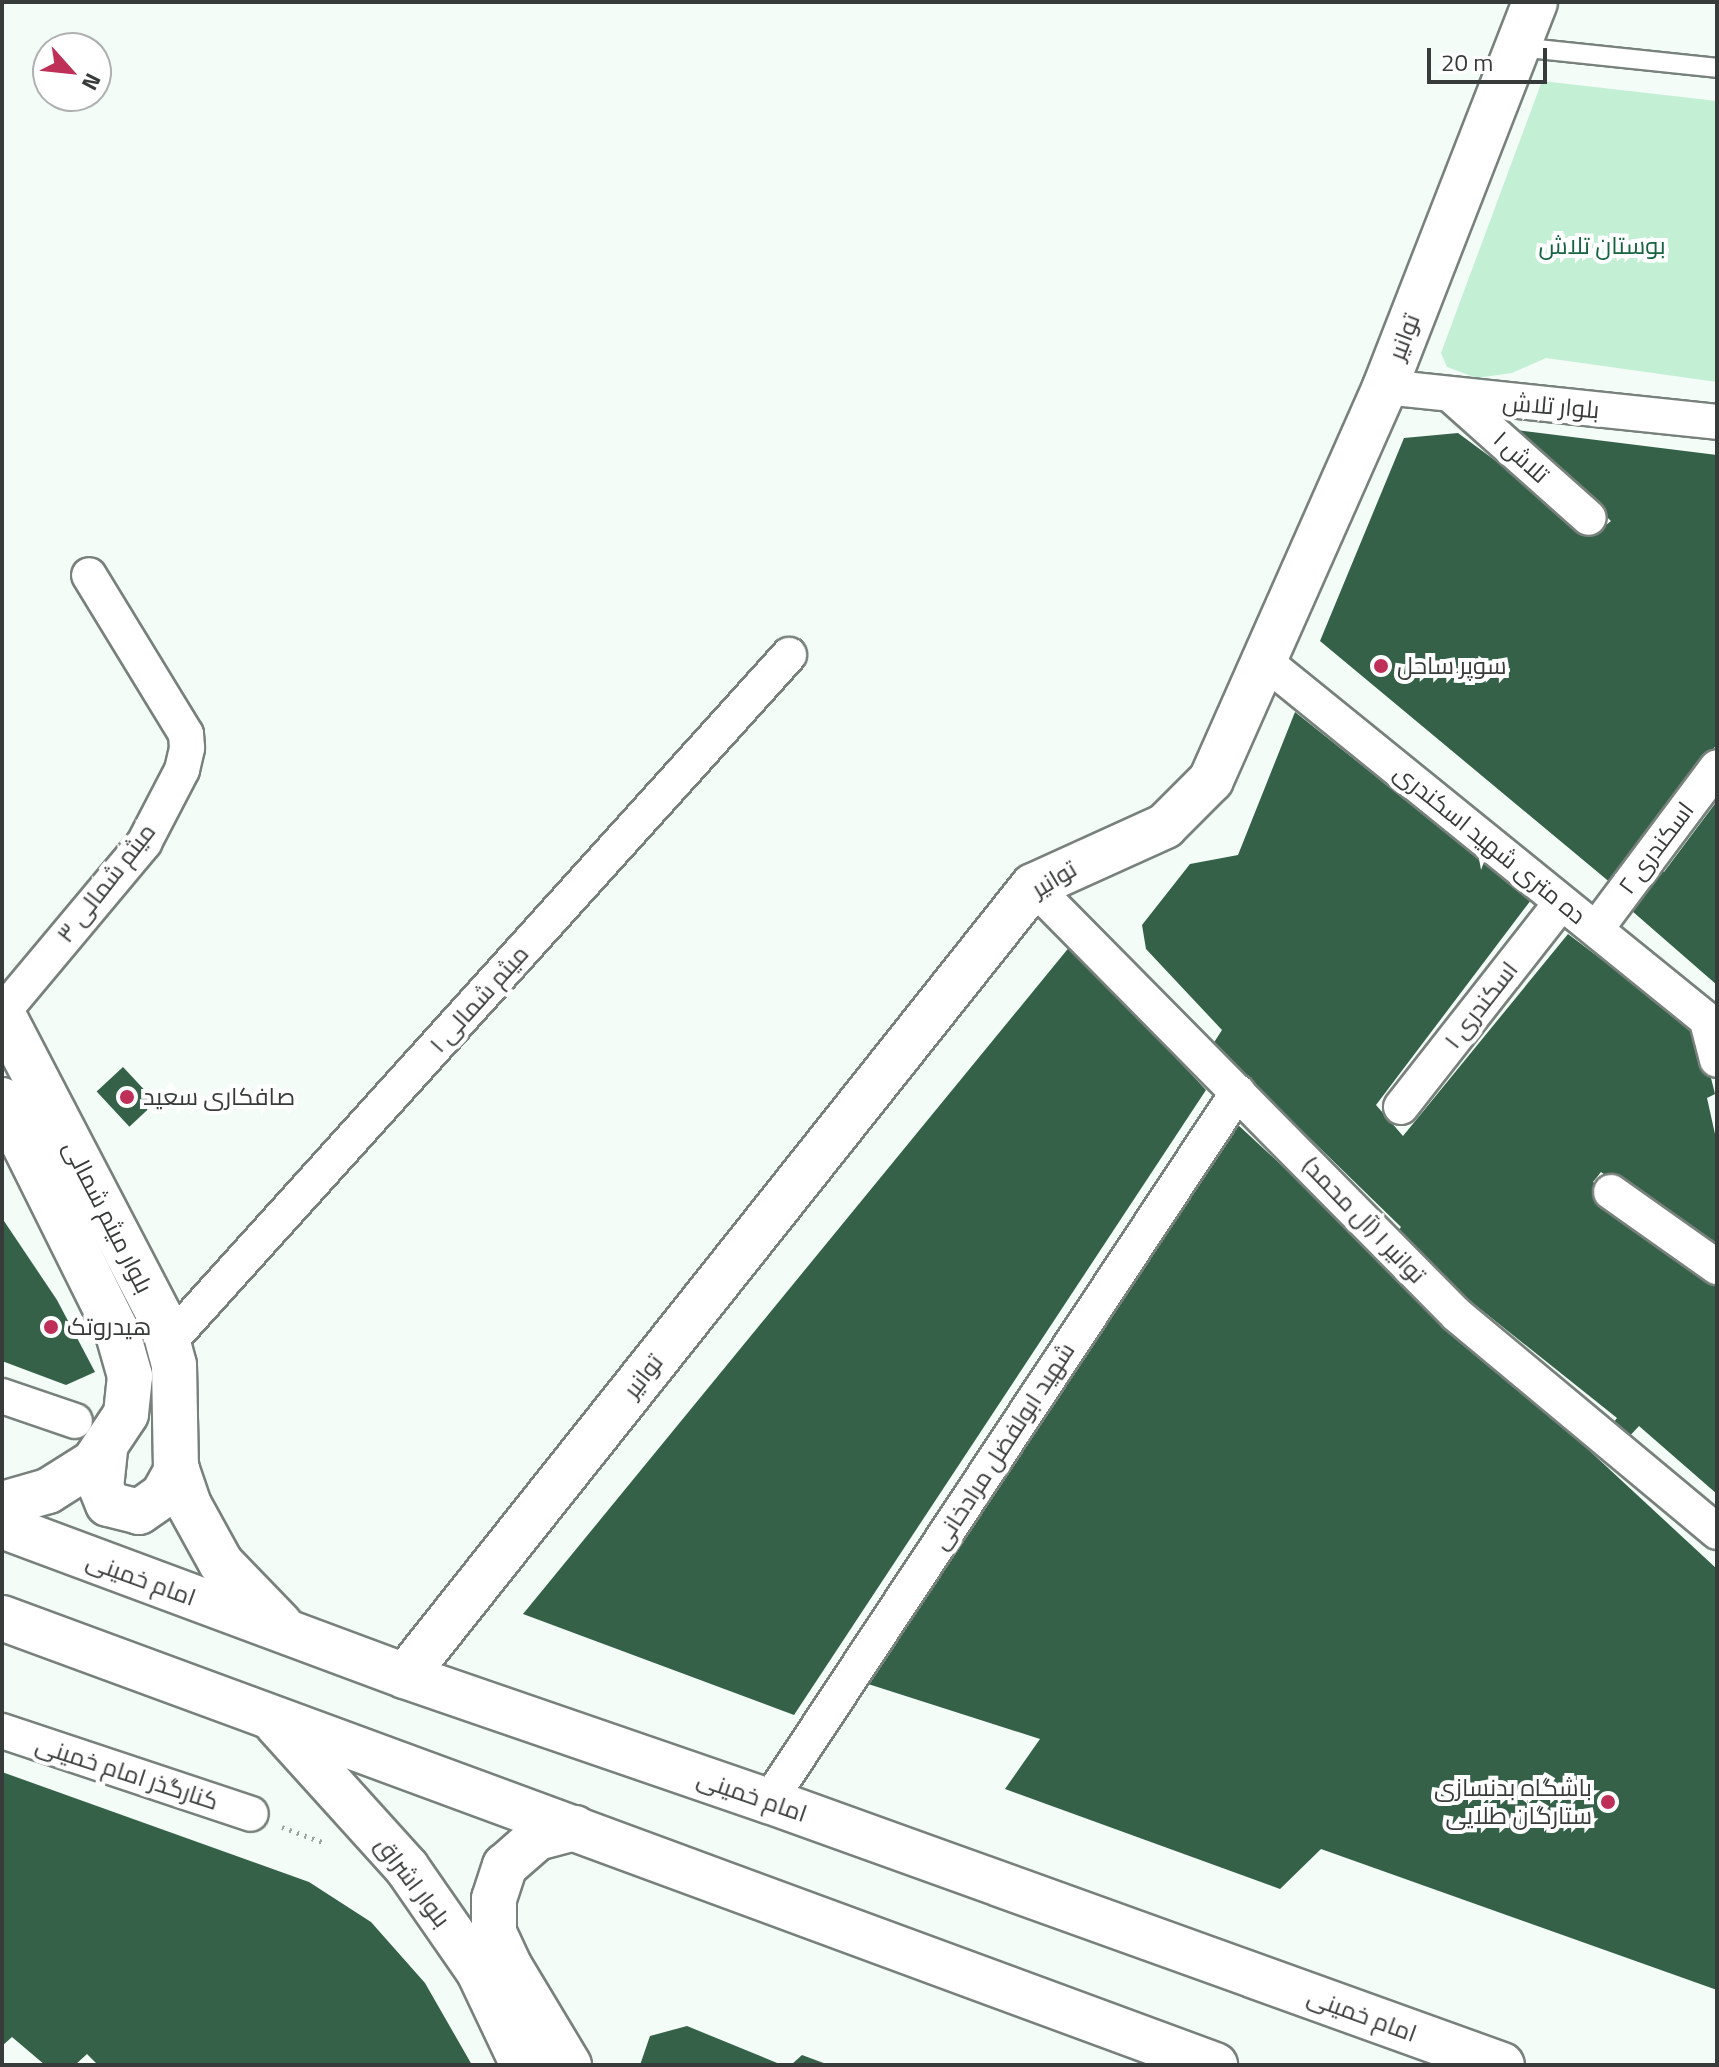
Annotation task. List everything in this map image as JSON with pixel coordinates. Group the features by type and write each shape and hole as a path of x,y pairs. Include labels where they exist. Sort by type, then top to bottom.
{"main road":[{"name":"توانیر","path":"405,1676 1033,886 1165,826 1211,780 1385,387 1535,2"},
{"name":"بلوار میثم شمالی","path":"2,1013 162,1320 174,1365 177,1470 205,1539 221,1563 290,1634"},
{"name":"بلوار میثم شمالی","path":"2,1100 118,1334 130,1376 126,1414 90,1436 48,1491 2,1504"},
{"path":"90,1436 101,1487 108,1504 139,1512 163,1495 177,1470"},
{"name":"امام خمینی","path":"2,1526 405,1676 769,1801 1502,2065"},
{"path":"2,1618 1215,2065"},
{"name":"بلوار اشراق","path":"273,1720 407,1868 479,1972 523,2065"},
{"path":"569,2065 510,1967 494,1933 494,1899 505,1866 537,1838 575,1828"}],"street":[{"name":"بلوار تلاش","path":"1385,387 1717,422"},
{"name":"تلاش ۱","path":"1452,396 1589,518"},
{"name":"میثم شمالی ۳","path":"2,1013 144,843 182,770 187,748 186,734 89,575"},
{"name":"میثم شمالی ۱","path":"168,1343 789,655"},
{"name":"ده متری شهید اسکندری","path":"1263,660 1712,1024"},
{"name":"اسکندری ۲","path":"1596,929 1717,767"},
{"name":"توانیر ۱ (آل محمد)","path":"1033,886 1457,1315 1717,1532"},
{"name":"اسکندری ۱","path":"1401,1107 1561,903"},
{"path":"1712,1024 1717,1060"},
{"name":"شهید ابولفضل مرادخانی","path":"769,1801 1238,1092"},
{"path":"1611,1192 1717,1267"},
{"path":"2,1396 90,1436"},
{"name":"کنارگذر امام خمینی","path":"2,1731 251,1814"}],"lane":[{"path":"1518,47 1717,68"}],"green space":[{"name":"بوستان تلاش","path":"1542,81 1717,101 1717,382 1546,358 1512,373 1477,378 1447,367 1441,353"}],"building":[{"path":"1517,430 1717,455 1717,744 1612,884 1320,641 1404,438 1458,433 1595,534 1611,521"},
{"path":"1295,712 1531,900 1376,1105 1403,1136 1568,934 1700,1034 1715,1094 1707,1098 1717,1143 1717,1255 1601,1172 1593,1182 1717,1281 1717,1494 1639,1426 1626,1440 1610,1427 1617,1418 1464,1296 1395,1235 1401,1227 1213,1044 1222,1030 1146,949 1142,925 1190,864 1238,855"},
{"path":"1717,801 1717,985 1624,904 1653,864 1664,872"},
{"path":"1071,945 1206,1090 794,1715 523,1614"},
{"name":"صافکاری سعید","path":"123,1067 156,1102 129,1127 97,1092"},
{"path":"1236,1123 1717,1569 1717,1990 1321,1849 1280,1889 1005,1789 1040,1739 865,1683"},
{"path":"2,1218 57,1300 95,1372 66,1385 2,1361"},
{"path":"2,1772 309,1882 371,1922 425,1983 472,2065 98,2065 87,2054 75,2065 45,2065 12,2037 2,2046"},
{"path":"687,2026 782,2065 640,2065 650,2036"},
{"path":"802,2055 829,2065 791,2065"}],"place":[{"name":"سوپر ساحل","path":"1381,666"},
{"name":"صافکاری سعید","path":"127,1097"},
{"name":"هیدروتک","path":"51,1327"},
{"name":"باشگاه بدنسازی ستارگان طلایی","path":"1608,1802"}]}
